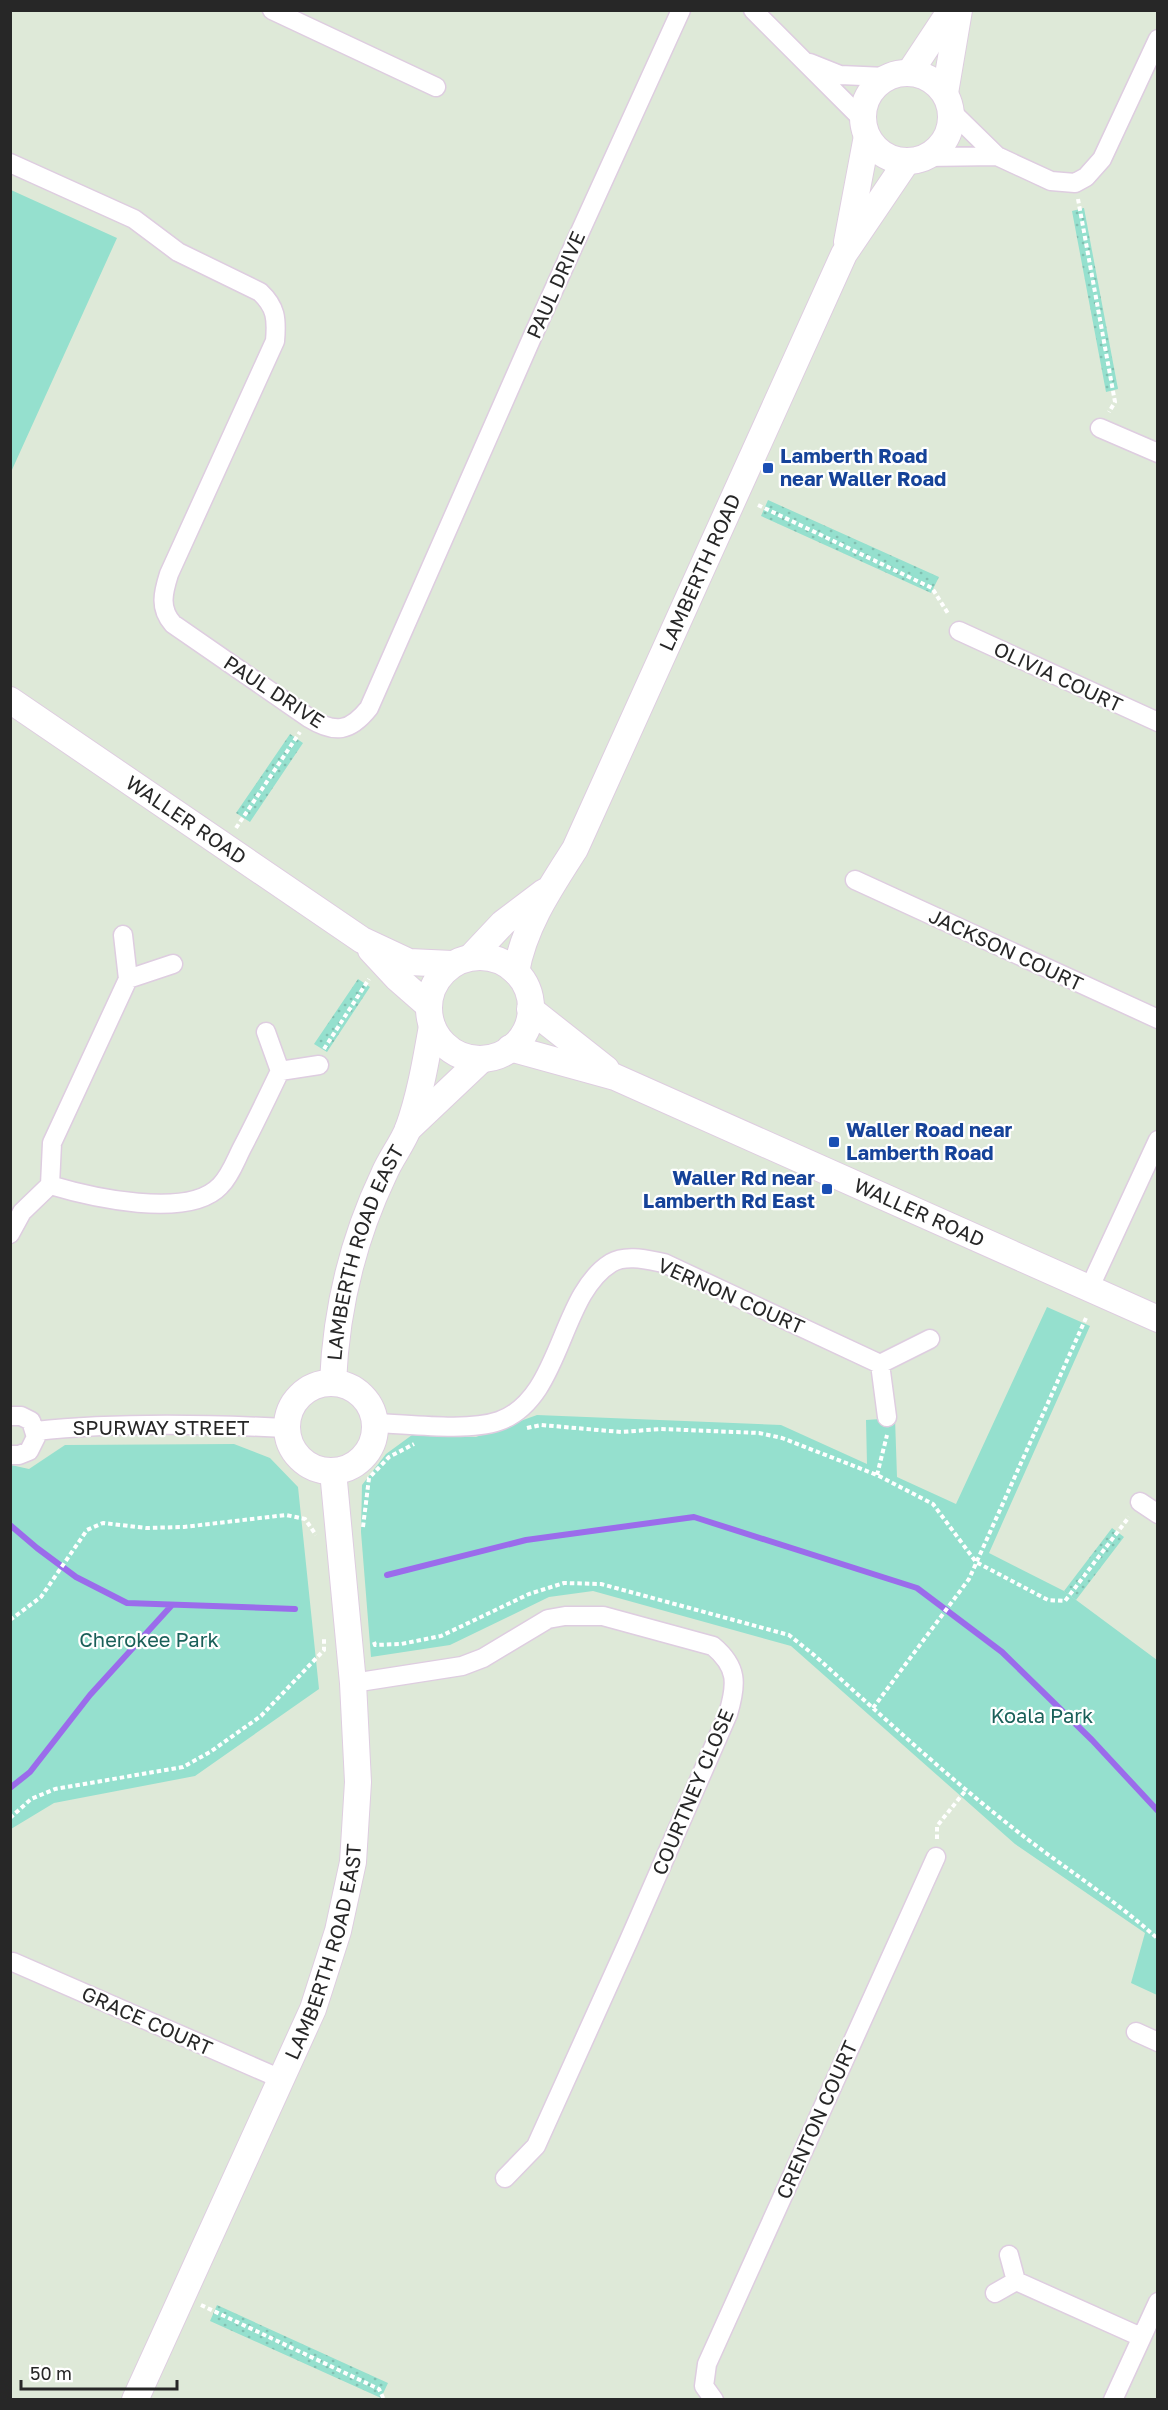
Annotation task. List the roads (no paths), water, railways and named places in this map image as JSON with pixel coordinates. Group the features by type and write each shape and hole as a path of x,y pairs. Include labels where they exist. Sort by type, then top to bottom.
{"street":[{"path":"272,10 436,87"},
{"name":"PAUL DRIVE","path":"10,163 134,219 178,252 260,292 270,302 276,314 275,341 169,574 162,607 172,624 309,718 322,726 335,729 359,720 369,708 534,333 681,10"},
{"path":"753,10 865,128 874,146 884,154 895,159 997,156"},
{"name":"LAMBERTH ROAD","path":"844,254 865,128 864,107 869,95 898,75 951,10"},
{"name":"LAMBERTH ROAD","path":"516,972 525,934 575,849 844,254 916,159 937,150 946,139 951,125 948,102 959,10"},
{"path":"802,61 840,75 924,75 936,82 948,102 997,156 1051,181 1075,183 1086,177 1102,159 1158,39"},
{"path":"1100,428 1158,453"},
{"name":"OLIVIA COURT","path":"959,631 1158,722"},
{"name":"WALLER ROAD","path":"10,700 362,940 409,962 462,961"},
{"name":"JACKSON COURT","path":"855,880 1158,1019"},
{"name":"LAMBERTH ROAD","path":"462,961 503,922 550,888"},
{"path":"10,1234 22,1212 50,1185 52,1143 128,979 123,935"},
{"name":"WALLER ROAD","path":"362,940 430,1016"},
{"path":"488,957 503,962 516,972 524,983 530,1009 524,1031 510,1048 497,1056 482,1059 466,1057 452,1050 440,1040 430,1016 432,990 440,975 462,961 488,957"},
{"path":"128,979 173,964"},
{"name":"WALLER ROAD","path":"530,1009 615,1077"},
{"name":"LAMBERTH ROAD EAST","path":"333,1382 334,1351 341,1298 362,1225 384,1174 408,1129 424,1071 430,1016"},
{"path":"50,1185 85,1196 138,1203 190,1202 212,1193 228,1176 280,1071 266,1032"},
{"name":"WALLER ROAD","path":"510,1048 615,1077 1158,1319"},
{"name":"LAMBERTH ROAD EAST","path":"408,1129 482,1059"},
{"path":"280,1071 319,1065"},
{"path":"1089,1289 1158,1140"},
{"name":"VERNON COURT","path":"375,1423 470,1426 500,1420 515,1411 535,1393 588,1284 611,1263 635,1258 664,1263 880,1364"},
{"path":"887,1417 880,1364 930,1339"},
{"path":"333,1382 349,1386 362,1395 371,1408 375,1423 374,1437 369,1450 359,1461 333,1472 319,1470 301,1460 289,1442 286,1428 288,1414 295,1401 305,1390 319,1384 333,1382"},
{"path":"10,1416 26,1418 36,1431 35,1442 29,1451 19,1455 10,1455"},
{"name":"SPURWAY STREET","path":"36,1431 82,1427 232,1425 286,1428"},
{"name":"LAMBERTH ROAD EAST","path":"135,2400 313,2009 338,1931 352,1862 358,1782 353,1683 333,1472"},
{"path":"1140,1502 1158,1514"},
{"name":"COURTNEY CLOSE","path":"353,1683 462,1666 483,1658 548,1619 565,1616 603,1616 712,1646 732,1667 734,1694 728,1714 629,1941 536,2146 505,2178"},
{"name":"CRENTON COURT","path":"709,2393 707,2364 936,1857"},
{"name":"GRACE COURT","path":"13,1962 281,2079"},
{"path":"1136,2032 1158,2042"},
{"path":"1009,2255 1016,2281"},
{"path":"995,2293 1016,2281"},
{"path":"1016,2281 1141,2337"},
{"path":"1113,2400 1158,2302"}],"waterway":[{"path":"387,1575 526,1540 694,1517 917,1588 1002,1652 1092,1740 1158,1811"},
{"path":"10,1525 76,1577 127,1603 295,1609"},
{"path":"10,1788 30,1772 90,1695 172,1605"}],"place":[{"name":"Lamberth Road near Waller Road","path":"768,468"},
{"name":"Waller Road near Lamberth Road","path":"834,1142"},
{"name":"Waller Rd near Lamberth Rd East","path":"827,1189"}],"park label":[{"name":"Cherokee Park","path":"149,1640"},
{"name":"Koala Park","path":"1042,1716"}]}
